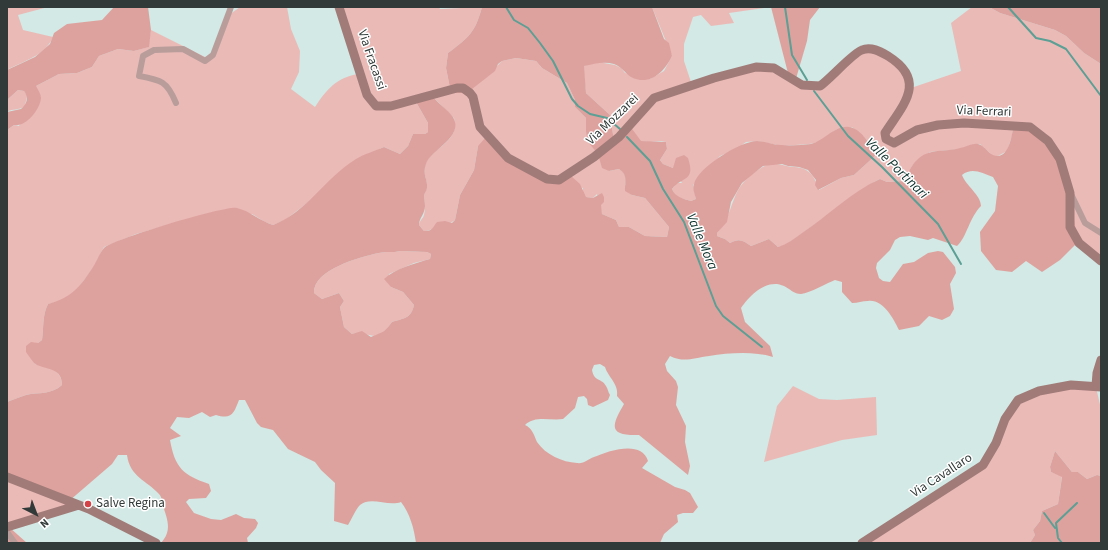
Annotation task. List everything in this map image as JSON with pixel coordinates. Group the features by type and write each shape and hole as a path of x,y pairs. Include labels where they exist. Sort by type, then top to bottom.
{"street":[{"path":"176,103 171,91 163,81 138,76 143,56 154,50 183,48 205,61 213,55 231,7"},
{"name":"Via Fracassi","path":"338,7 367,95 376,106 391,106"},
{"name":"Via Mozzarei","path":"391,106 457,88 463,88 473,97 480,127 508,158 547,179 559,180 594,157 619,137 654,98 714,78 756,67 774,68 802,86 820,86 862,50 874,49 884,53"},
{"name":"Via Ferrari","path":"884,53 899,65 910,83 909,96 885,133 886,139 891,143 902,140 917,130 938,125 964,123 1030,127 1048,141 1060,159 1070,193 1070,227 1079,243 1101,261"},
{"path":"1070,193 1085,223 1101,233"},
{"path":"1098,387 1097,373 1101,360"},
{"name":"Via Cavallaro","path":"862,543 983,466 996,443 1005,419 1018,400 1039,391 1071,385 1098,387"},
{"path":"7,477 78,505 156,543"},
{"path":"7,527 78,505"},
{"path":"7,532 15,543"}],"shaded area":[{"path":"7,7 48,7 18,15 23,30 53,37 45,49 7,70"},
{"path":"114,7 148,7 151,30 149,47 134,51 118,49 99,56 92,67 77,73 59,74 36,86 41,98 38,108 28,120 19,125 14,125 7,130 7,112 21,109 25,105 27,98 24,91 18,90 7,100 7,70 35,57 50,44 54,33 67,24 102,20"},
{"path":"240,7 287,7 291,29 300,51 299,72 291,89 315,107 328,90 338,81 358,74 341,7 439,7 440,9 482,7 474,29 461,43 448,53 446,68 451,93 495,68 502,61 516,58 536,61 542,68 567,83 575,100 575,107 586,118 586,132 609,171 619,169 625,174 625,185 632,195 645,198 669,227 667,237 645,236 629,227 619,227 616,220 602,214 597,194 593,198 585,197 583,194 583,188 555,181 478,146 474,170 460,195 455,220 440,227 424,231 419,225 425,210 424,196 427,187 425,173 426,163 429,158 450,138 455,126 454,118 434,98 416,102 428,123 428,132 425,134 413,134 408,146 400,154 384,147 356,160 307,203 285,220 273,225 252,214 192,218 136,234 104,247 94,267 75,292 61,301 48,304 46,308 42,340 38,343 35,364 57,372 60,375 62,385 49,392 26,395 7,402 7,130 14,125 19,126 36,86 59,74 77,73 92,67 99,56 118,49 134,51 148,47 151,30 209,59 229,15"},
{"path":"482,7 652,7 664,39 669,43 672,56 669,62 656,76 644,80 638,80 631,77 619,67 610,63 584,66 586,93 610,115 614,141 630,126 641,141 666,142 667,149 660,160 663,164 673,168 676,158 684,155 688,158 690,166 689,175 672,189 677,196 691,201 696,199 693,186 697,177 703,170 731,150 750,142 760,141 788,145 811,144 839,128 849,127 857,130 875,151 876,155 854,175 841,178 818,190 815,185 816,180 808,170 782,164 763,166 742,183 731,202 727,222 717,233 717,236 730,243 741,240 751,246 769,239 778,247 812,226 849,197 869,184 880,179 887,182 904,181 915,162 921,156 932,152 962,148 976,144 982,146 993,155 1002,155 1009,146 1013,125 1034,129 1066,174 1078,242 1060,260 1042,272 1026,261 1012,272 996,270 981,251 980,232 995,211 998,186 993,177 981,172 970,171 962,175 979,198 981,206 957,246 933,238 928,240 910,236 900,237 895,240 890,250 877,263 876,268 879,278 883,281 890,282 903,264 914,262 928,253 938,251 943,252 955,267 956,273 950,284 954,309 950,316 942,320 929,316 919,326 899,330 887,310 878,303 868,301 852,303 842,292 842,282 835,280 814,290 801,294 778,284 765,286 754,293 741,308 745,322 770,346 773,357 757,354 733,353 684,360 670,356 665,364 667,371 676,381 678,387 676,405 686,426 685,442 690,466 688,475 639,435 621,434 617,431 615,428 615,423 624,404 617,396 615,384 605,367 600,364 594,365 592,370 593,374 607,387 610,395 608,400 593,407 588,405 587,399 584,396 578,397 575,408 563,419 538,419 525,425 531,430 537,442 545,451 566,461 582,463 601,454 625,448 639,451 645,455 648,461 642,468 675,487 690,493 698,507 693,513 683,513 677,515 678,522 664,534 660,543 416,543 411,521 401,502 364,502 358,507 348,525 334,521 335,483 315,462 288,449 273,430 261,427 257,423 245,400 239,400 234,411 229,416 216,415 210,417 202,412 189,418 177,417 170,428 181,436 170,440 172,450 178,464 182,469 187,474 209,484 211,491 206,498 189,499 186,502 194,513 211,519 221,520 236,514 244,518 255,519 258,523 256,528 247,538 248,543 161,543 167,534 168,526 161,497 154,489 139,478 131,468 127,455 118,455 112,464 69,501 7,478 7,402 26,395 49,392 62,385 60,375 54,370 34,363 26,352 26,346 31,342 38,343 42,340 44,317 48,304 56,302 69,295 79,286 93,267 104,248 146,231 192,217 228,209 242,209 273,225 296,212 345,167 356,159 384,147 400,154 408,146 413,134 425,134 428,132 428,123 416,102 434,98 451,114 455,124 451,137 426,164 425,174 427,188 424,196 425,209 419,225 424,231 431,230 437,222 445,221 452,223 455,220 460,195 474,170 478,146 486,137 512,162 555,181 570,175 580,184 586,197 593,198 602,193 604,202 601,205 602,214 616,220 619,227 629,227 645,236 667,237 669,227 645,198 632,195 625,191 625,176 622,171 619,169 609,171 602,168 598,154 588,142 586,118 575,107 575,100 567,83 542,68 536,61 516,58 502,61 498,64 495,71 467,93 451,93 446,68 448,53 470,34 477,23","holes":["382,252 427,252 431,254 430,259 399,269 384,279 391,287 403,292 414,305 413,310 403,319 392,322 383,332 371,337 362,331 352,334 344,327 340,307 344,301 339,293 322,299 314,293 316,285 321,278 329,271 349,261"]},
{"path":"652,7 771,7 729,13 734,23 711,26 701,15 693,17 684,44 684,61 692,85 766,66 789,77 820,85 856,54 872,50 901,68 908,89 961,71 951,23 972,7 989,7 1000,13 1055,30 1066,36 1084,53 1101,64 1101,260 1078,242 1013,125 1012,136 1007,151 998,156 993,156 980,144 959,149 930,152 912,166 904,181 887,182 880,179 874,182 786,245 778,247 769,239 751,246 741,240 730,243 717,236 717,233 727,217 740,187 746,179 764,166 777,164 802,168 810,172 819,190 841,178 854,175 876,155 866,139 852,127 837,129 820,142 809,144 782,146 758,141 746,142 738,148 720,156 693,185 696,199 691,201 677,196 672,189 677,183 682,183 673,168 663,164 660,160 667,149 666,142 614,141 610,115 586,93 583,66 598,62 615,65 621,68 625,73 650,79 664,71 672,56"},
{"path":"771,7 820,7 810,20 807,41 795,82 789,77"},
{"path":"989,7 1101,7 1101,64 1084,53 1066,36 1055,30 1000,13"},
{"path":"18,90 24,91 27,95 25,106 7,112 7,100"},
{"path":"382,252 427,252 431,254 430,259 414,263 389,274 391,287 403,292 414,305 413,310 403,319 392,322 382,334 378,336 352,334 344,327 340,307 344,301 339,293 322,299 314,293 316,285 329,271 349,261"},
{"path":"1095,383 1101,409 1101,476 1097,475 1087,479 1078,472 1072,472 1055,451 1050,467 1051,472 1062,476 1058,504 1042,511 1040,521 1033,530 1035,535 1030,543 862,543 976,471 1017,402 1031,392"},
{"path":"793,386 819,399 837,400 876,397 877,435 842,440 764,462 777,406"},
{"path":"1055,451 1072,472 1078,472 1087,479 1097,475 1101,476 1101,543 1030,543 1035,535 1033,530 1040,521 1042,511 1058,504 1062,477 1051,472 1050,467"},
{"path":"7,478 76,505 7,527"},
{"path":"7,527 9,527 27,543 7,543"}],"waterway":[{"name":"Valle Mora","path":"506,7 514,20 528,28 540,43 553,61 572,99 578,106 590,114 607,118 620,129"},
{"name":"Valle Portinari","path":"785,7 792,55 807,80"},
{"name":"Valle Portinari","path":"1008,7 1036,38 1050,41 1066,49 1101,96"},
{"name":"Valle Portinari","path":"814,91 848,136 882,167 938,224 961,264"},
{"name":"Valle Mora","path":"627,137 650,161 663,189 684,222 716,306 723,316 762,347"},
{"path":"1062,543 1058,538 1056,523 1077,503"},
{"path":"1044,513 1055,528"}],"place":[{"name":"Salve Regina","path":"88,504"}]}
